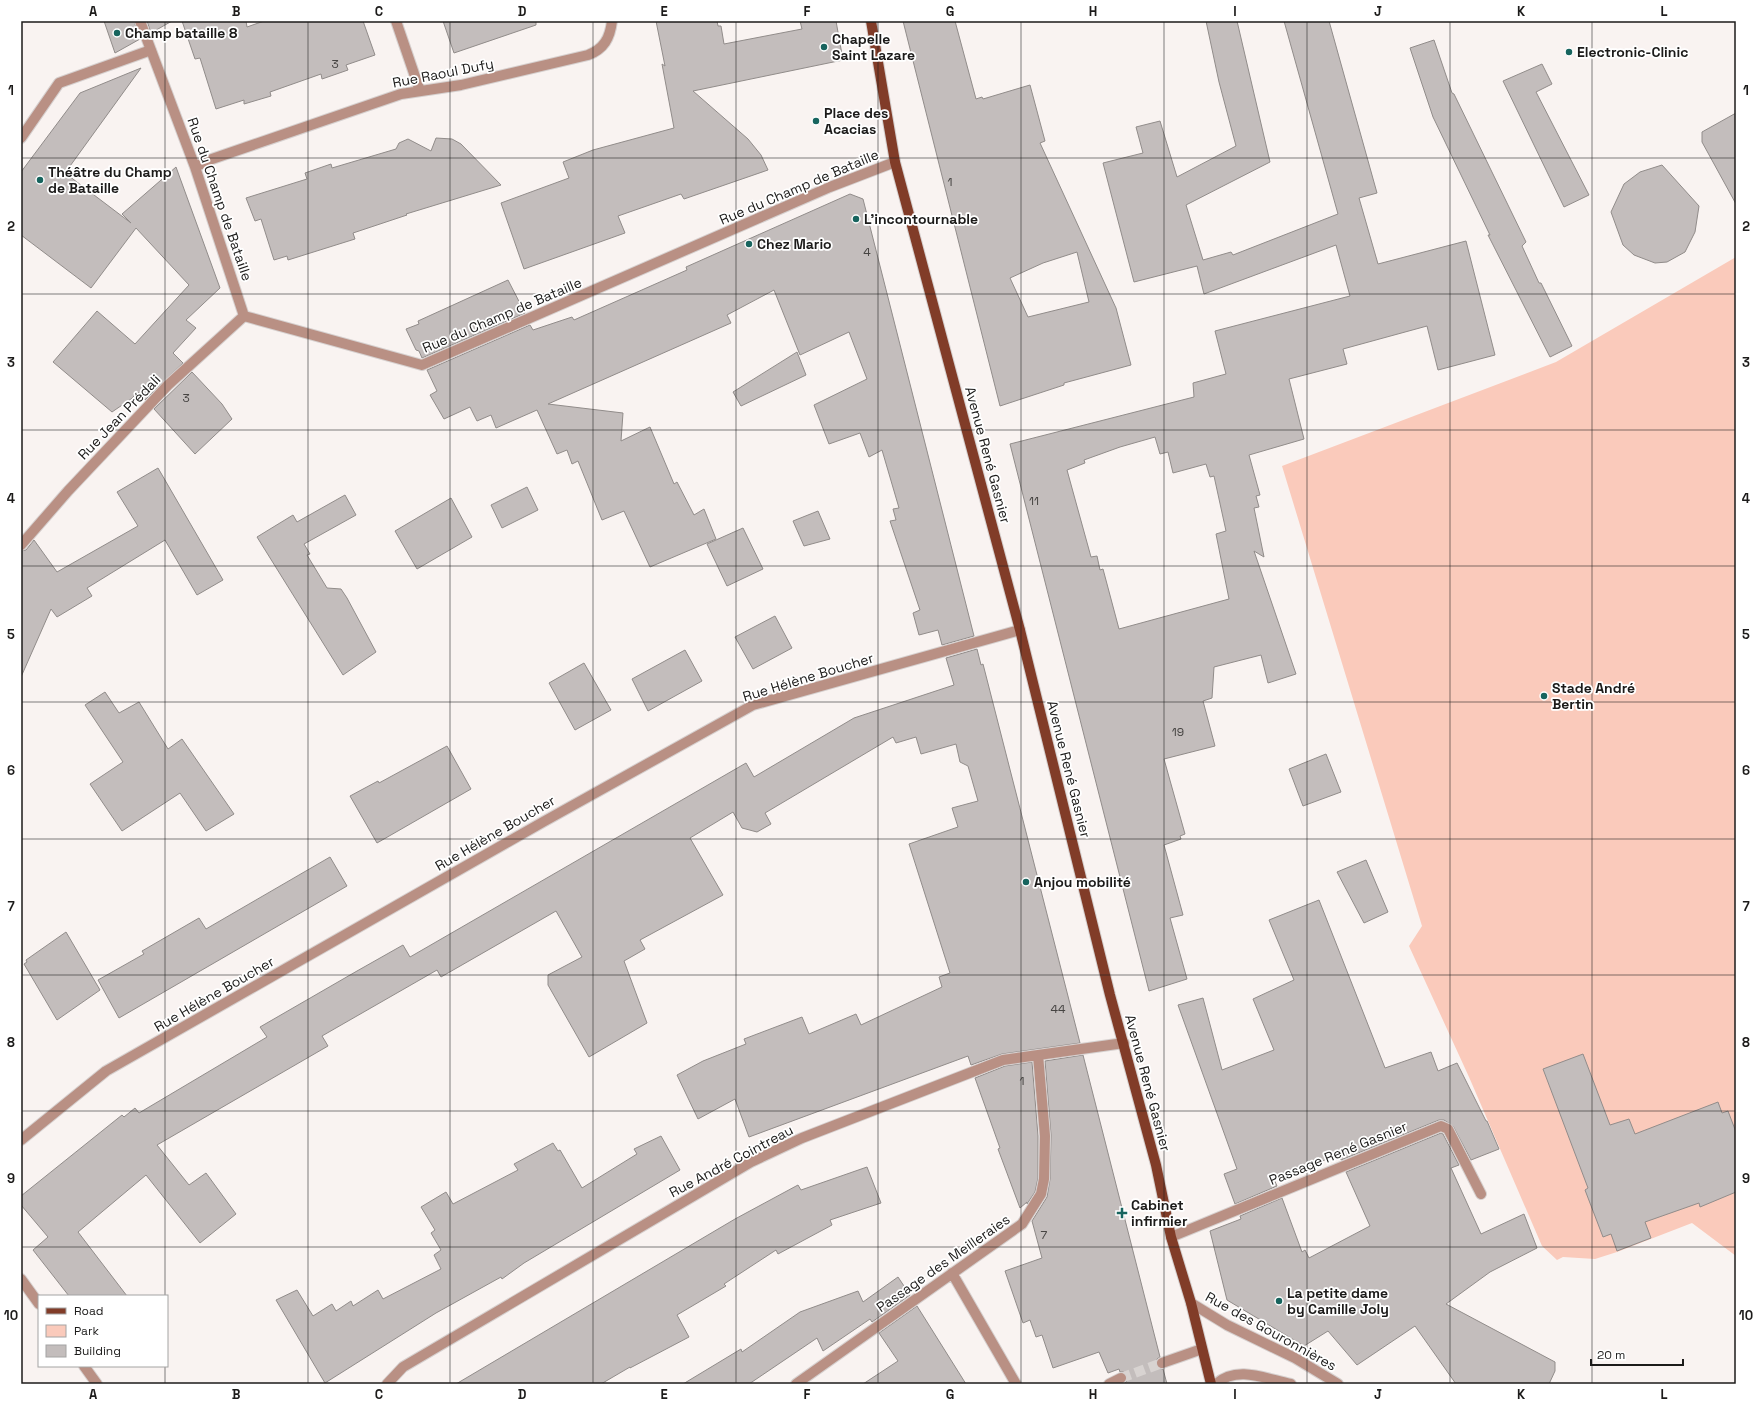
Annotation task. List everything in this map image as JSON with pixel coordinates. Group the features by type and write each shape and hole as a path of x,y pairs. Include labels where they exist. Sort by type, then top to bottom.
{"main road":[{"name":"Avenue René Gasnier","path":"871,21 895,162 1020,630 1110,995 1156,1165 1171,1237 1191,1303 1211,1384"}],"street":[{"name":"Rue du Champ de Bataille","path":"140,21 195,167 244,316 422,365 830,187 895,162"},
{"path":"396,21 420,91"},
{"name":"Rue Raoul Dufy","path":"195,167 212,159 401,94 461,85 592,54 602,47 608,40 612,21"},
{"path":"21,138 59,83 151,50"},
{"name":"Rue Jean Prédali","path":"21,545 68,491 168,385 244,316"},
{"name":"Rue Hélène Boucher","path":"21,1140 106,1071 550,818 753,706 1020,630"},
{"name":"Rue André Cointreau","path":"387,1384 403,1367 751,1162 802,1138 1003,1060 1124,1043"},
{"name":"Passage des Meilleraies","path":"796,1384 1022,1224 1042,1194 1044,1178 1044,1136 1038,1056"},
{"name":"Passage René Gasnier","path":"1171,1237 1441,1126 1448,1129 1481,1194"},
{"path":"952,1273 1016,1384"},
{"path":"21,1279 38,1303"},
{"name":"Rue des Gouronnières","path":"1191,1303 1227,1325 1295,1358 1338,1384"},
{"path":"1162,1363 1202,1349"},
{"path":"85,1367 97,1384"},
{"path":"1216,1384 1223,1378 1240,1373 1291,1384"},
{"path":"1109,1384 1121,1378"}],"green space":[{"name":"Stade André Bertin","path":"1736,257 1736,1256 1692,1223 1595,1259 1563,1257 1557,1260 1542,1246 1469,1077 1409,946 1422,926 1282,466 1556,362"}],"building":[{"path":"104,21 134,21 140,39 115,53"},
{"path":"147,21 172,21 151,33"},
{"path":"182,21 246,21 247,27 264,21 363,21 375,55 346,65 348,70 322,79 321,74 270,92 271,96 244,104 244,100 216,109 200,58 195,59"},
{"path":"443,21 536,21 536,25 454,53"},
{"path":"656,21 717,21 718,26 721,26 724,44 802,29 800,21 836,21 843,60 693,91 748,139 761,155 768,170 684,199 681,194 618,216 625,233 524,269 501,203 569,178 563,162 593,150 674,128 662,64 665,66"},
{"path":"903,21 955,21 976,99 982,97 983,99 1030,85 1045,141 1040,143 1116,308 1131,365 1064,383 1064,385 1000,406","holes":["1077,252 1089,302 1028,317 1010,278 1043,263"]},
{"path":"1206,21 1237,21 1270,162 1186,205 1203,260 1231,252 1233,255 1338,214 1284,21 1329,21 1377,193 1359,198 1378,264 1466,241 1495,355 1438,370 1427,326 1343,349 1347,364 1289,379 1304,439 1249,455 1260,495 1256,496 1259,507 1254,508 1264,557 1254,551 1296,674 1268,683 1261,655 1214,667 1212,698 1203,701 1215,746 1164,759 1185,834 1180,836 1181,839 1164,845 1183,915 1170,918 1187,979 1149,991 1010,444 1194,397 1193,383 1226,374 1215,331 1350,296 1336,245 1204,294 1197,266 1134,282 1103,163 1143,153 1136,127 1160,121 1177,177 1236,146 1219,82","holes":["1155,437 1160,454 1168,452 1173,473 1206,464 1210,477 1214,476 1226,531 1216,534 1229,599 1119,629 1103,569 1100,570 1097,556 1091,557 1067,470 1085,463 1084,460 1120,447"]},
{"path":"1434,40 1452,93 1454,94 1526,242 1522,246 1539,283 1541,283 1572,346 1550,357 1488,235 1490,235 1433,117 1410,48"},
{"path":"1542,64 1552,84 1536,92 1589,195 1564,207 1503,81"},
{"path":"141,68 65,173 131,223 122,214 176,167 220,288 186,320 196,328 173,353 183,363 145,400 138,392 131,399 112,412 53,362 97,311 135,344 189,285 136,228 91,288 21,235 21,172 80,93"},
{"path":"1736,113 1736,204 1702,142 1702,132"},
{"path":"436,138 452,139 461,144 501,185 406,214 407,215 353,233 355,239 288,260 287,256 274,260 261,219 255,221 246,198 307,179 305,173 331,164 332,168 396,149 399,143 408,139 431,151"},
{"path":"1662,165 1699,206 1695,232 1685,252 1667,262 1655,263 1634,255 1623,245 1611,212 1624,184 1640,172"},
{"path":"850,194 863,199 974,636 942,645 938,630 919,635 913,613 920,610 890,521 896,520 893,509 899,508 882,450 869,457 860,433 829,444 814,405 867,379 849,332 800,355 774,290 727,315 731,323 548,404 623,413 621,441 650,427 674,484 677,482 694,515 704,509 716,539 650,567 624,511 602,520 578,461 572,464 567,450 557,454 537,410 496,428 491,415 477,421 470,407 444,419 430,395 437,391 427,370 530,325 533,330 572,317 574,320 687,270 686,267"},
{"path":"508,280 525,313 422,358 419,351 416,350 406,329 419,324 418,321"},
{"path":"797,352 806,375 741,406 733,392"},
{"path":"192,372 222,404 232,419 195,454 154,409"},
{"path":"158,468 223,580 197,595 165,540 87,588 92,596 57,617 51,609 21,677 21,551 26,550 34,540 57,572 138,526 117,492"},
{"path":"527,487 538,510 502,528 491,505"},
{"path":"345,495 356,515 304,544 310,554 307,555 327,588 341,589 347,598 376,652 343,675 257,537 293,515 297,522"},
{"path":"451,498 472,537 417,569 395,531"},
{"path":"818,511 830,539 804,546 793,521"},
{"path":"743,528 763,569 727,586 707,544"},
{"path":"775,616 792,648 753,669 735,637"},
{"path":"977,649 981,665 983,664 1080,1043 1002,1054 971,1065 968,1056 749,1137 735,1099 698,1119 677,1075 703,1061 746,1044 744,1039 802,1017 809,1034 856,1014 861,1025 942,987 939,977 950,973 909,844 958,827 952,808 978,801 968,766 960,762 956,744 921,754 916,737 896,743 893,737 765,813 771,824 757,832 742,828 733,812 690,838 723,895 640,940 645,949 624,961 647,1023 589,1057 548,985 548,975 582,957 556,911 441,977 437,970 322,1036 328,1046 157,1145 189,1185 206,1173 236,1214 200,1243 146,1175 78,1232 126,1295 68,1295 33,1250 48,1237 21,1205 21,1196 122,1115 124,1117 135,1108 139,1113 267,1037 260,1027 403,945 410,957 746,763 754,777 854,718 954,685 946,658"},
{"path":"685,650 702,681 648,711 632,679"},
{"path":"584,663 611,710 575,730 549,683"},
{"path":"105,692 119,713 139,702 168,749 182,739 234,814 206,831 180,793 122,831 90,784 123,762 85,705"},
{"path":"447,746 471,789 377,843 350,796 378,781 379,783"},
{"path":"1326,754 1341,792 1303,806 1289,769"},
{"path":"330,857 347,886 119,1018 98,980 144,954 142,951 199,918 206,929"},
{"path":"1366,860 1388,912 1364,923 1337,872"},
{"path":"1319,900 1385,1068 1431,1052 1438,1071 1457,1063 1487,1121 1499,1149 1471,1160 1453,1126 1444,1120 1439,1120 1341,1160 1338,1155 1274,1179 1277,1186 1235,1204 1224,1174 1237,1169 1178,1005 1203,998 1222,1070 1274,1050 1253,999 1294,980 1269,920"},
{"path":"66,932 100,990 57,1020 24,964 27,962 26,960"},
{"path":"1583,1054 1610,1125 1629,1119 1635,1134 1718,1102 1722,1113 1728,1111 1736,1132 1736,1192 1700,1207 1699,1203 1645,1222 1651,1238 1617,1251 1611,1234 1603,1237 1585,1190 1588,1188 1543,1069"},
{"path":"1083,1055 1160,1357 1157,1359 1156,1365 1158,1368 1163,1369 1167,1384 1124,1384 1127,1381 1127,1375 1124,1372 1120,1372 1119,1369 1108,1373 1099,1352 1053,1368 1042,1335 1036,1337 1030,1320 1023,1323 1005,1271 1042,1258 1032,1221 1047,1197 1050,1179 1051,1135 1045,1061"},
{"path":"1032,1062 1038,1136 1038,1178 1035,1192 1027,1204 1027,1202 1020,1208 998,1149 1000,1148 975,1078 1005,1066"},
{"path":"1441,1133 1443,1134 1459,1165 1451,1168 1481,1234 1524,1214 1537,1248 1490,1272 1446,1304 1555,1362 1555,1371 1549,1384 1456,1384 1415,1326 1357,1365 1328,1331 1304,1346 1227,1300 1210,1231 1241,1219 1240,1216 1282,1198 1302,1252 1305,1250 1309,1258 1370,1226 1346,1172"},
{"path":"661,1136 680,1170 524,1263 502,1279 501,1277 436,1313 325,1383 276,1300 297,1290 313,1316 332,1304 336,1311 351,1301 353,1306 378,1290 383,1299 441,1269 434,1255 441,1250 431,1233 435,1230 421,1207 446,1192 453,1204 518,1170 514,1164 553,1143 558,1151 560,1150 582,1188 637,1154 634,1149"},
{"path":"867,1167 881,1203 830,1220 832,1225 778,1254 776,1250 724,1284 726,1286 677,1315 689,1337 630,1367 601,1384 456,1384 735,1219 798,1185 801,1190"},
{"path":"898,1277 910,1295 872,1322 870,1319 823,1351 817,1338 749,1384 683,1384 741,1349 742,1352 800,1312 858,1291 863,1302"},
{"path":"917,1306 966,1384 863,1384 898,1361 879,1333"}],"tunnel":[{"path":"1121,1378 1162,1363"}],"place":[{"name":"Champ bataille 8","path":"117,33"},
{"name":"Chapelle Saint Lazare","path":"824,47"},
{"name":"Electronic-Clinic","path":"1569,52"},
{"name":"Place des Acacias","path":"816,121"},
{"name":"Théâtre du Champ de Bataille","path":"40,180"},
{"name":"L'incontournable","path":"856,219"},
{"name":"Chez Mario","path":"749,244"},
{"name":"Stade André Bertin","path":"1544,696"},
{"name":"Anjou mobilité","path":"1026,882"},
{"name":"Cabinet infirmier","path":"1122,1213"},
{"name":"La petite dame by Camille Joly","path":"1279,1301"}]}
